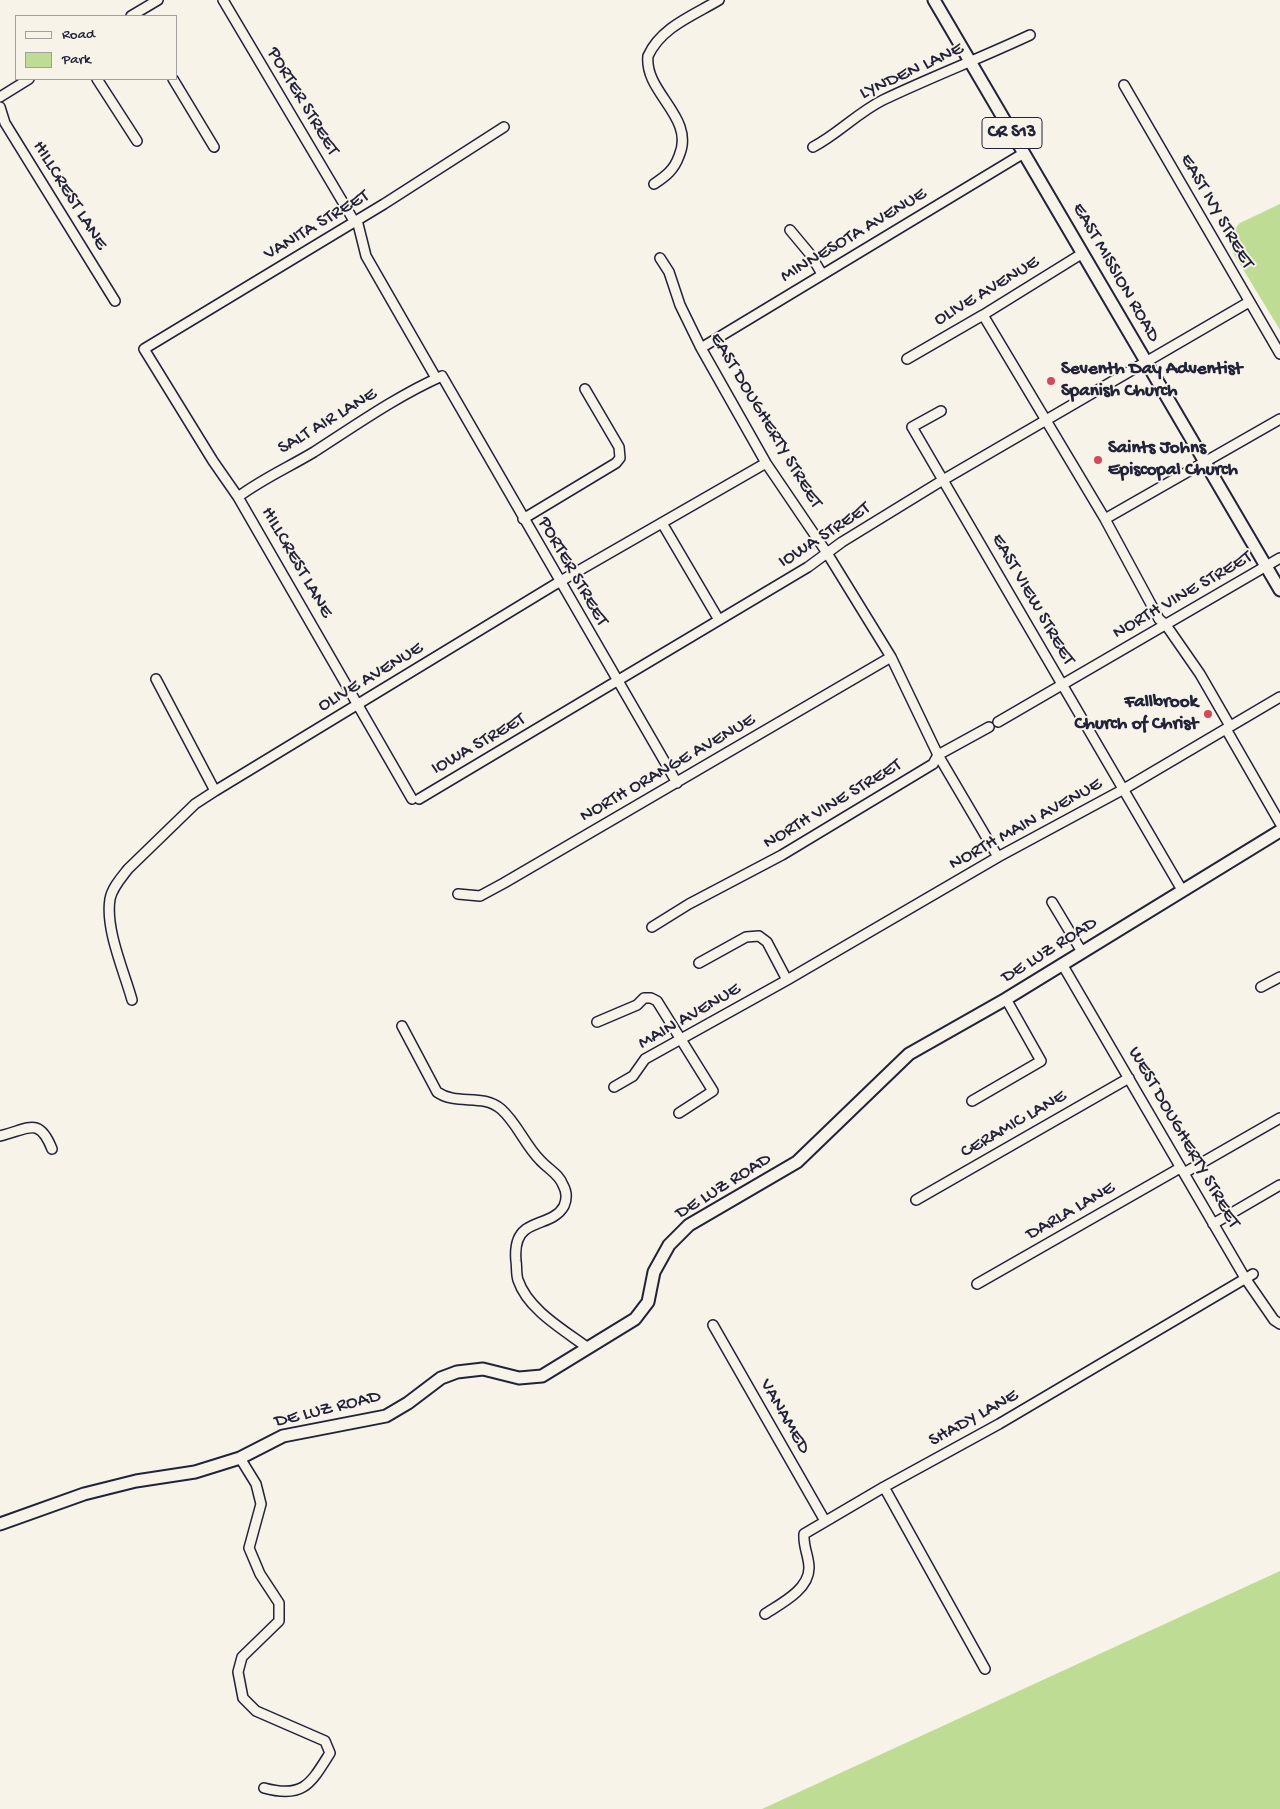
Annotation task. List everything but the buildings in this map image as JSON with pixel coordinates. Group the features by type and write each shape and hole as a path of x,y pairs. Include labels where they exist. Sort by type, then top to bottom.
{"main road":[{"name":"EAST MISSION ROAD","path":"934,0 1280,590"},
{"name":"DE LUZ ROAD","path":"0,1524 84,1494 136,1481 195,1472 240,1458 282,1436 386,1416 408,1403 440,1378 457,1372 482,1369 519,1378 542,1376 635,1319 648,1302 654,1272 669,1245 689,1225 797,1162 909,1054 1006,999 1280,831"}],"street":[{"path":"135,15 147,3 158,0"},
{"name":"PORTER STREET","path":"223,0 356,221 366,256 393,308 439,377 677,784"},
{"path":"654,184 675,167 683,148 682,133 673,111 652,80 648,56 660,38 672,28 719,0"},
{"name":"LYNDEN LANE","path":"813,147 829,139 845,125 881,101 971,63 1030,35"},
{"path":"0,97 28,80"},
{"path":"98,80 137,141"},
{"path":"174,80 214,147"},
{"name":"EAST IVY STREET","path":"1124,85 1280,354"},
{"name":"HILLCREST LANE","path":"0,107 5,123 115,301"},
{"name":"VANITA STREET","path":"144,349 356,221 504,127"},
{"name":"MINNESOTA AVENUE","path":"701,348 1024,153"},
{"path":"790,230 810,254 822,274"},
{"name":"OLIVE AVENUE","path":"907,359 983,315 1083,253"},
{"name":"EAST DOUGHERTY STREET","path":"660,258 669,272 680,305 701,348 766,463 827,553 890,657 938,755 998,857"},
{"name":"IOWA STREET","path":"415,799 618,682 808,567 943,480 1250,302"},
{"path":"983,315 1105,519 1159,619 1166,625 1200,674 1280,823"},
{"name":"HILLCREST LANE","path":"144,349 213,461 238,497 415,799"},
{"name":"SALT AIR LANE","path":"238,497 259,482 311,453 413,389 439,377"},
{"path":"523,518 616,463 620,458 619,447 584,389"},
{"name":"EAST VIEW STREET","path":"941,411 912,427 1182,890"},
{"path":"1105,519 1280,419"},
{"name":"OLIVE AVENUE","path":"132,1000 110,923 110,898 119,879 128,869 196,804 560,582 766,463"},
{"path":"662,523 719,620"},
{"name":"NORTH VINE STREET","path":"998,722 1280,558"},
{"name":"NORTH ORANGE AVENUE","path":"458,894 480,896 677,784 890,657"},
{"path":"156,679 215,791"},
{"name":"NORTH MAIN AVENUE","path":"787,980 998,857 1124,789 1280,697"},
{"name":"NORTH VINE STREET","path":"652,927 689,904 782,855 933,764 938,755 989,727"},
{"path":"1052,902 1082,952"},
{"path":"699,963 746,937 759,936 767,942 787,980"},
{"name":"WEST DOUGHERTY STREET","path":"1062,964 1213,1224 1249,1276 1274,1320 1280,1324"},
{"path":"1261,987 1280,977"},
{"name":"MAIN AVENUE","path":"614,1087 633,1076 645,1059 787,980"},
{"path":"597,1022 637,1005 644,998 658,1001 713,1091 679,1112"},
{"path":"972,1101 1041,1061 1006,999"},
{"path":"402,1026 437,1092 445,1098 489,1101 502,1109 540,1161 557,1174 563,1184 567,1195 563,1207 556,1215 525,1230 518,1240 515,1252 518,1279 524,1292 545,1315 588,1348"},
{"name":"CERAMIC LANE","path":"916,1200 1129,1078"},
{"name":"DARLA LANE","path":"977,1284 1280,1118"},
{"path":"0,1136 40,1128 46,1132 52,1149"},
{"path":"1213,1224 1280,1185"},
{"name":"SHADY LANE","path":"765,1614 801,1589 809,1570 803,1544 804,1534 884,1487 999,1424 1249,1276"},
{"name":"VANAMED","path":"712,1325 825,1521 830,1519"},
{"path":"240,1458 256,1484 261,1504 249,1548 260,1574 279,1603 279,1622 242,1657 238,1672 239,1686 243,1698 256,1711 325,1741 330,1752 312,1782 304,1787 283,1792 264,1788"},
{"path":"884,1487 985,1669"}],"green space":[{"path":"1280,204 1280,330 1232,251 1229,234 1240,223"},
{"path":"1280,1571 1280,1809 762,1809"}],"place":[{"name":"Seventh Day Adventist Spanish Church","path":"1051,381"},
{"name":"Saints Johns Episcopal Church","path":"1098,460"},
{"name":"Fallbrook Church of Christ","path":"1208,714"}]}
